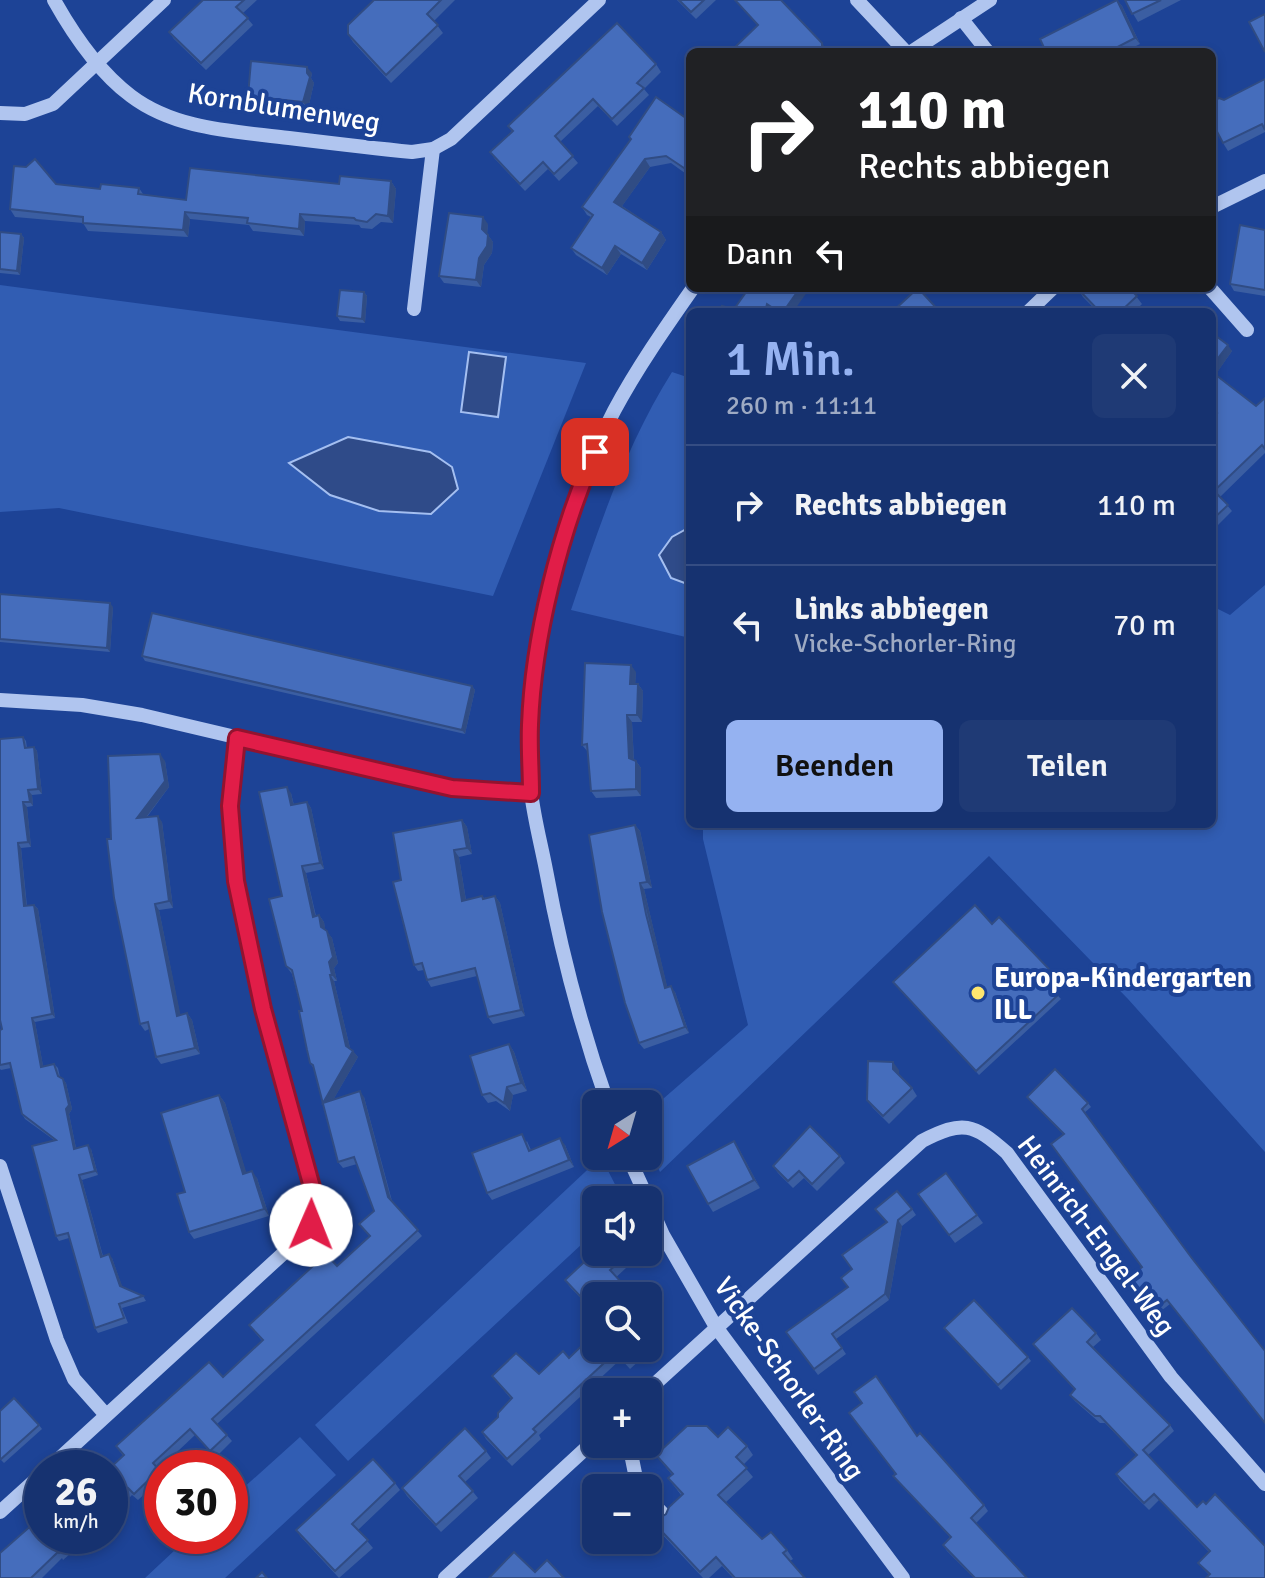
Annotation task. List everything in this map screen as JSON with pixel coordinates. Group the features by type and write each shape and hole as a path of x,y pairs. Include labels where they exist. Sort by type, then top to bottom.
{"street":[{"name":"Kornblumenweg","path":"54,0 97,63 131,96 161,113 196,126 374,149 412,152 433,149"},
{"path":"0,113 25,114 53,104 164,0"},
{"path":"414,309 433,149 451,139 599,0"},
{"path":"857,0 905,48"},
{"path":"915,48 990,0"},
{"path":"961,18 985,48"},
{"path":"1216,205 1265,181"},
{"path":"603,1090 561,952 531,793 530,725 536,658 549,595 586,473 613,412 690,292"},
{"path":"1032,308 1049,292"},
{"path":"1214,292 1247,330"},
{"path":"0,700 82,705 452,788 531,793"},
{"path":"68,1450 299,1239 311,1225 318,1209 263,1009 236,881 230,806 237,738"},
{"name":"Heinrich-Engel-Weg","path":"716,1327 922,1141 945,1129 970,1127 990,1138 1007,1153 1171,1377 1265,1484"},
{"path":"0,1166 57,1340 74,1379 106,1415"},
{"name":"Vicke-Schorler-Ring","path":"662,1233 716,1327 903,1578"},
{"path":"661,1378 716,1327"},
{"path":"445,1578 582,1452"},
{"path":"0,1512 24,1490"},
{"path":"662,1513 665,1516"}],"shaded area":[{"path":"0,285 586,363 493,596 59,508 0,512"},
{"path":"469,352 506,357 498,417 461,412"},
{"path":"672,372 686,377 686,637 571,610 627,458"},
{"path":"348,437 430,452 452,467 458,489 431,514 379,511 330,495 289,463"},
{"path":"686,529 686,584 671,578 659,555 672,537"},
{"path":"1265,585 1265,1152 1128,999 989,856 660,1172 662,1100 748,1025 703,839 703,828 1216,828 1216,608 1230,615"},
{"path":"587,1170 608,1170 616,1186 582,1186 582,1244 348,1461 315,1425"},
{"path":"300,1437 336,1475 225,1578 145,1578 171,1554 248,1554 248,1484"}],"building":[{"path":"203,0 244,0 236,7 248,18 201,63 169,32"},
{"path":"374,0 441,0 427,14 438,25 386,75 348,34 348,25"},
{"path":"679,0 704,0 691,12"},
{"path":"735,0 781,0 822,43 822,48 734,48 758,25"},
{"path":"1117,0 1135,38 1116,48 1044,48 1040,39"},
{"path":"1125,0 1161,0 1132,14"},
{"path":"1265,14 1265,52 1249,22"},
{"path":"617,23 656,64 637,83 644,88 612,119 593,99 555,136 573,156 554,174 543,162 520,184 490,152 513,131 508,126"},
{"path":"251,61 307,67 310,77 303,102 248,96"},
{"path":"1265,79 1265,130 1262,124 1223,143 1216,130 1216,100 1224,100"},
{"path":"656,97 686,118 686,165 684,168 666,156 645,159 614,202 661,232 642,263 615,246 602,268 571,248 593,215 582,207 631,139 629,137"},
{"path":"35,159 56,184 100,189 101,184 139,188 138,194 186,200 190,168 339,184 340,176 391,181 388,216 376,214 367,222 354,218 300,214 299,229 247,223 248,218 185,212 183,230 83,223 83,217 10,209 14,166 26,167"},
{"path":"449,213 483,217 482,229 488,235 487,246 479,258 476,280 439,276"},
{"path":"1240,225 1265,230 1265,290 1230,284"},
{"path":"0,232 21,234 17,271 0,269"},
{"path":"340,290 364,292 362,319 337,316"},
{"path":"746,292 797,292 786,308 773,308 767,304 766,308 735,308"},
{"path":"914,292 922,292 936,308 896,308"},
{"path":"1081,292 1133,292 1137,296 1124,308 1096,308"},
{"path":"1216,336 1228,345 1216,361"},
{"path":"1216,375 1256,406 1265,398 1265,449 1262,445 1216,489 1216,414"},
{"path":"1216,493 1228,505 1216,516"},
{"path":"0,594 110,603 107,648 0,639"},
{"path":"152,613 472,686 462,730 142,656"},
{"path":"585,663 631,665 630,684 638,684 637,715 627,715 629,758 636,761 636,789 591,791 587,744 582,745"},
{"path":"23,737 25,748 34,747 38,789 28,790 30,802 23,802 28,842 18,843 24,906 34,905 52,1014 32,1018 41,1067 54,1064 58,1076 63,1079 74,1149 88,1145 95,1171 79,1175 101,1257 109,1254 120,1286 143,1296 119,1304 124,1318 95,1328 68,1233 56,1236 32,1146 56,1140 22,1114 10,1063 0,1065 0,739"},
{"path":"160,754 165,781 137,818 158,816 169,901 155,904 177,1016 187,1013 195,1048 156,1057 148,1022 140,1024 114,898 107,839 111,839 108,756"},
{"path":"287,787 291,805 307,802 320,863 302,866 313,917 319,915 321,927 327,931 333,957 329,962 330,975 346,1046 353,1051 323,1103 360,1091 388,1197 418,1230 212,1419 227,1435 211,1450 190,1429 167,1450 144,1450 144,1484 134,1494 128,1488 128,1450 120,1450 116,1446 209,1362 223,1377 263,1340 249,1325 326,1254 337,1266 370,1236 359,1224 374,1211 354,1157 338,1162 310,1063 292,970 286,966 269,899 282,896 259,792"},
{"path":"462,820 467,848 454,850 462,901 495,896 521,1010 488,1017 475,968 427,980 422,963 414,965 393,882 401,880 393,833"},
{"path":"635,825 647,882 640,883 646,914 665,988 671,986 685,1027 639,1043 625,1003 602,912 589,835"},
{"name":"Europa-Kindergarten ILL","path":"975,905 992,924 999,917 1049,969 1041,977 1058,995 976,1071 893,982"},
{"path":"509,1044 521,1083 507,1087 504,1103 490,1093 482,1095 470,1056"},
{"path":"868,1061 893,1062 893,1069 912,1088 883,1116 867,1100"},
{"path":"1055,1069 1088,1103 1082,1109 1265,1351 1265,1423 1167,1300 1154,1310 1129,1278 1142,1267 1051,1144 1064,1134 1027,1097"},
{"path":"219,1095 243,1174 252,1171 264,1209 189,1232 177,1194 185,1192 161,1113"},
{"path":"810,1126 840,1156 812,1184 799,1171 788,1181 773,1166"},
{"path":"522,1134 529,1151 560,1138 569,1160 487,1193 472,1153"},
{"path":"734,1141 754,1180 708,1204 687,1166"},
{"path":"946,1173 977,1215 949,1235 918,1194"},
{"path":"897,1191 912,1209 898,1220 885,1294 832,1334 842,1348 814,1369 786,1332 848,1287 841,1278 852,1269 842,1255 887,1222 875,1209"},
{"path":"582,1264 615,1266 610,1270 621,1282 582,1282 582,1298 565,1280"},
{"path":"974,1300 1028,1357 998,1385 944,1328"},
{"path":"1072,1308 1096,1333 1087,1342 1170,1425 1143,1450 1197,1507 1203,1501 1206,1504 1215,1494 1265,1546 1265,1578 1206,1578 1210,1574 1198,1563 1210,1551 1154,1494 1144,1503 1116,1474 1137,1455 1100,1416 1095,1416 1070,1395 1075,1389 1033,1344"},
{"path":"582,1345 582,1362 605,1362 588,1378 582,1378 582,1384 533,1429 536,1432 507,1459 482,1432 512,1398 492,1376 516,1353 539,1374 563,1351 569,1358"},
{"path":"876,1376 917,1436 920,1433 984,1505 971,1518 1027,1578 975,1578 943,1545 951,1537 893,1476 896,1474 849,1413 862,1403 854,1392"},
{"path":"14,1398 39,1425 1,1459 0,1411"},
{"path":"687,1426 707,1426 718,1437 728,1427 747,1446 736,1457 747,1468 718,1495 762,1539 771,1532 787,1550 783,1553 805,1578 735,1578 716,1557 700,1572 662,1532 662,1516 683,1494 668,1478 673,1474 659,1458 662,1458 662,1449"},
{"path":"465,1428 486,1451 459,1476 473,1491 436,1525 402,1488"},
{"path":"373,1459 395,1483 352,1524 368,1540 335,1571 296,1530"},
{"path":"24,1532 24,1554 56,1554 31,1578 0,1578 0,1553"},
{"path":"514,1552 535,1572 547,1560 564,1578 489,1578"}],"place":[{"name":"Europa-Kindergarten ILL","path":"978,993"}],"route":[{"path":"311,1225 318,1209 263,1009 236,881 230,806 237,738 452,788 531,793 530,725 536,658 566,534 595,452"}]}
